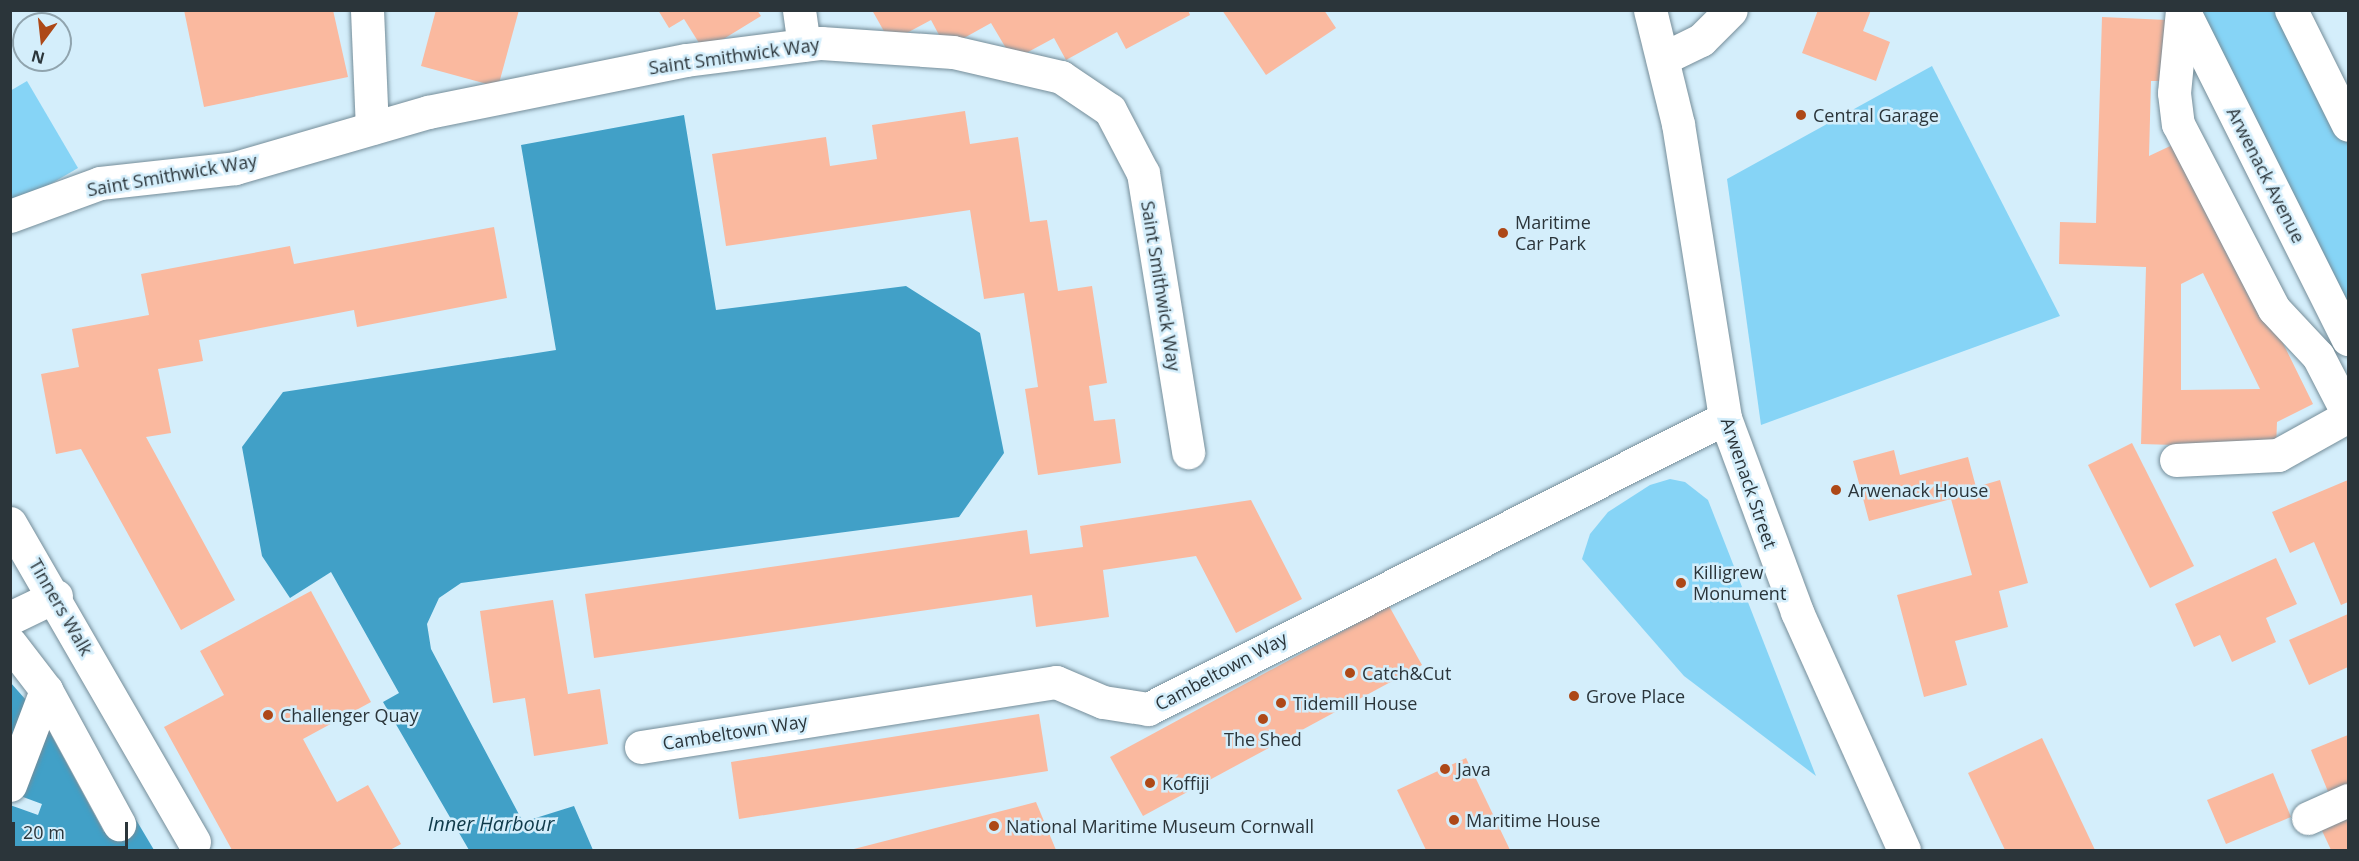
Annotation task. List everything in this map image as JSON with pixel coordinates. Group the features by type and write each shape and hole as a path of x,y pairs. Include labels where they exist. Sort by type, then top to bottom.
{"street":[{"path":"367,10 372,128"},
{"path":"799,10 804,45"},
{"name":"Arwenack Street","path":"1650,10 1666,57 1725,418 1797,612 1904,850"},
{"path":"1666,57 1701,40 1731,10"},
{"path":"2176,460 2278,455 2349,415 2318,356 2274,309 2178,124 2174,93 2183,10"},
{"name":"Arwenack Avenue","path":"2183,10 2349,339"},
{"path":"2292,10 2349,125"},
{"name":"Saint Smithwick Way","path":"10,216 100,183 235,168 372,128 686,60 804,45 953,52 1061,77 1110,110 1143,172 1188,452"},
{"name":"Cambeltown Way","path":"641,747 1056,682 1103,702 1148,709 1725,418"},
{"name":"Tinners Walk","path":"10,523 56,596 194,842"},
{"path":"10,618 56,596"},
{"path":"10,643 46,690 119,824"},
{"path":"10,785 46,690"},
{"path":"2308,818 2349,800"}],"shaded area":[{"path":"2190,11 2283,11 2348,142 2348,325"},
{"path":"1932,66 2060,316 1761,425 1727,179"},
{"path":"27,81 78,168 11,207 10,91"},
{"path":"1670,479 1685,482 1708,500 1816,776 1684,676 1582,559 1590,534 1608,512 1650,485"}],"water":[{"name":"Inner Harbour","path":"684,115 716,310 906,286 980,333 1004,453 959,517 461,583 439,598 427,624 431,649 523,822 574,806 593,850 469,850 383,702 399,693 331,572 290,598 262,556 242,447 283,392 556,350 521,145"},
{"path":"10,682 42,718 104,832 135,818 154,850 11,850"}],"pier":[{"path":"11,761 15,794 42,804 38,815 10,805"}],"building":[{"path":"184,10 333,10 348,77 204,107"},
{"path":"436,10 519,10 498,87 421,66"},
{"path":"658,10 757,10 761,16 704,51 684,19 669,28"},
{"path":"872,10 1188,10 1190,15 1126,49 1117,32 1066,60 1054,38 1013,60 991,23 946,48 931,20 890,42"},
{"path":"1222,10 1324,10 1336,28 1266,75"},
{"path":"1818,10 1871,10 1863,31 1890,42 1876,81 1802,53"},
{"path":"2102,17 2167,20 2165,81 2151,81 2149,156 2183,140 2313,404 2277,422 2276,448 2141,444 2146,267 2059,264 2060,222 2096,223","holes":["2203,273 2260,389 2181,390 2181,284"]},
{"path":"965,111 970,144 1018,137 1030,222 1047,220 1058,291 1092,286 1107,383 1089,386 1094,421 1115,419 1121,463 1038,475 1025,389 1038,387 1024,293 984,299 970,210 726,246 712,154 826,137 830,166 877,159 872,125"},
{"path":"494,227 507,298 357,327 354,310 199,340 203,361 158,369 171,433 146,437 235,600 181,630 81,449 56,454 41,374 79,367 72,329 149,315 141,274 290,246 294,264"},
{"path":"2132,443 2194,566 2150,588 2088,465"},
{"path":"1894,450 1900,475 1968,457 1976,487 2000,480 2028,583 1999,591 2008,627 1955,641 1967,685 1924,697 1897,595 1972,575 1951,499 1869,521 1853,461"},
{"path":"2348,480 2348,602 2341,605 2314,542 2290,553 2272,512"},
{"path":"1251,500 1302,599 1236,633 1196,556 1103,570 1109,617 1036,627 1032,595 594,658 585,594 1027,530 1030,554 1083,547 1080,526"},
{"path":"2276,558 2297,604 2266,618 2276,642 2232,662 2220,635 2194,647 2175,604"},
{"name":"Challenger Quay","path":"311,591 371,702 303,739 337,802 368,785 401,844 390,850 232,850 164,727 224,695 200,651"},
{"path":"553,600 568,694 600,689 608,744 534,756 525,698 493,703 480,611"},
{"name":"Tidemill House","path":"1389,606 1422,665 1143,816 1110,757"},
{"path":"2348,614 2348,667 2309,685 2289,640"},
{"path":"1039,714 1048,771 739,819 731,762"},
{"path":"2348,735 2348,786 2329,794 2311,750"},
{"path":"2042,738 2095,850 2005,850 1968,773"},
{"name":"Maritime House","path":"1466,758 1510,850 1426,850 1397,790"},
{"path":"2273,773 2291,817 2226,844 2207,800"},
{"name":"National Maritime Museum Cornwall","path":"1036,802 1056,850 850,850"},
{"path":"2348,809 2348,850 2331,850 2318,822"}],"place":[{"name":"Central Garage","path":"1801,115"},
{"name":"Maritime Car Park","path":"1503,233"},
{"name":"Arwenack House","path":"1836,490"},
{"name":"Killigrew Monument","path":"1681,583"},
{"name":"Catch&Cut","path":"1350,673"},
{"name":"Grove Place","path":"1574,696"},
{"name":"Tidemill House","path":"1281,703"},
{"name":"Challenger Quay","path":"268,715"},
{"name":"The Shed","path":"1263,719"},
{"name":"Java","path":"1445,769"},
{"name":"Koffiji","path":"1150,783"},
{"name":"Maritime House","path":"1454,820"},
{"name":"National Maritime Museum Cornwall","path":"994,826"}]}
